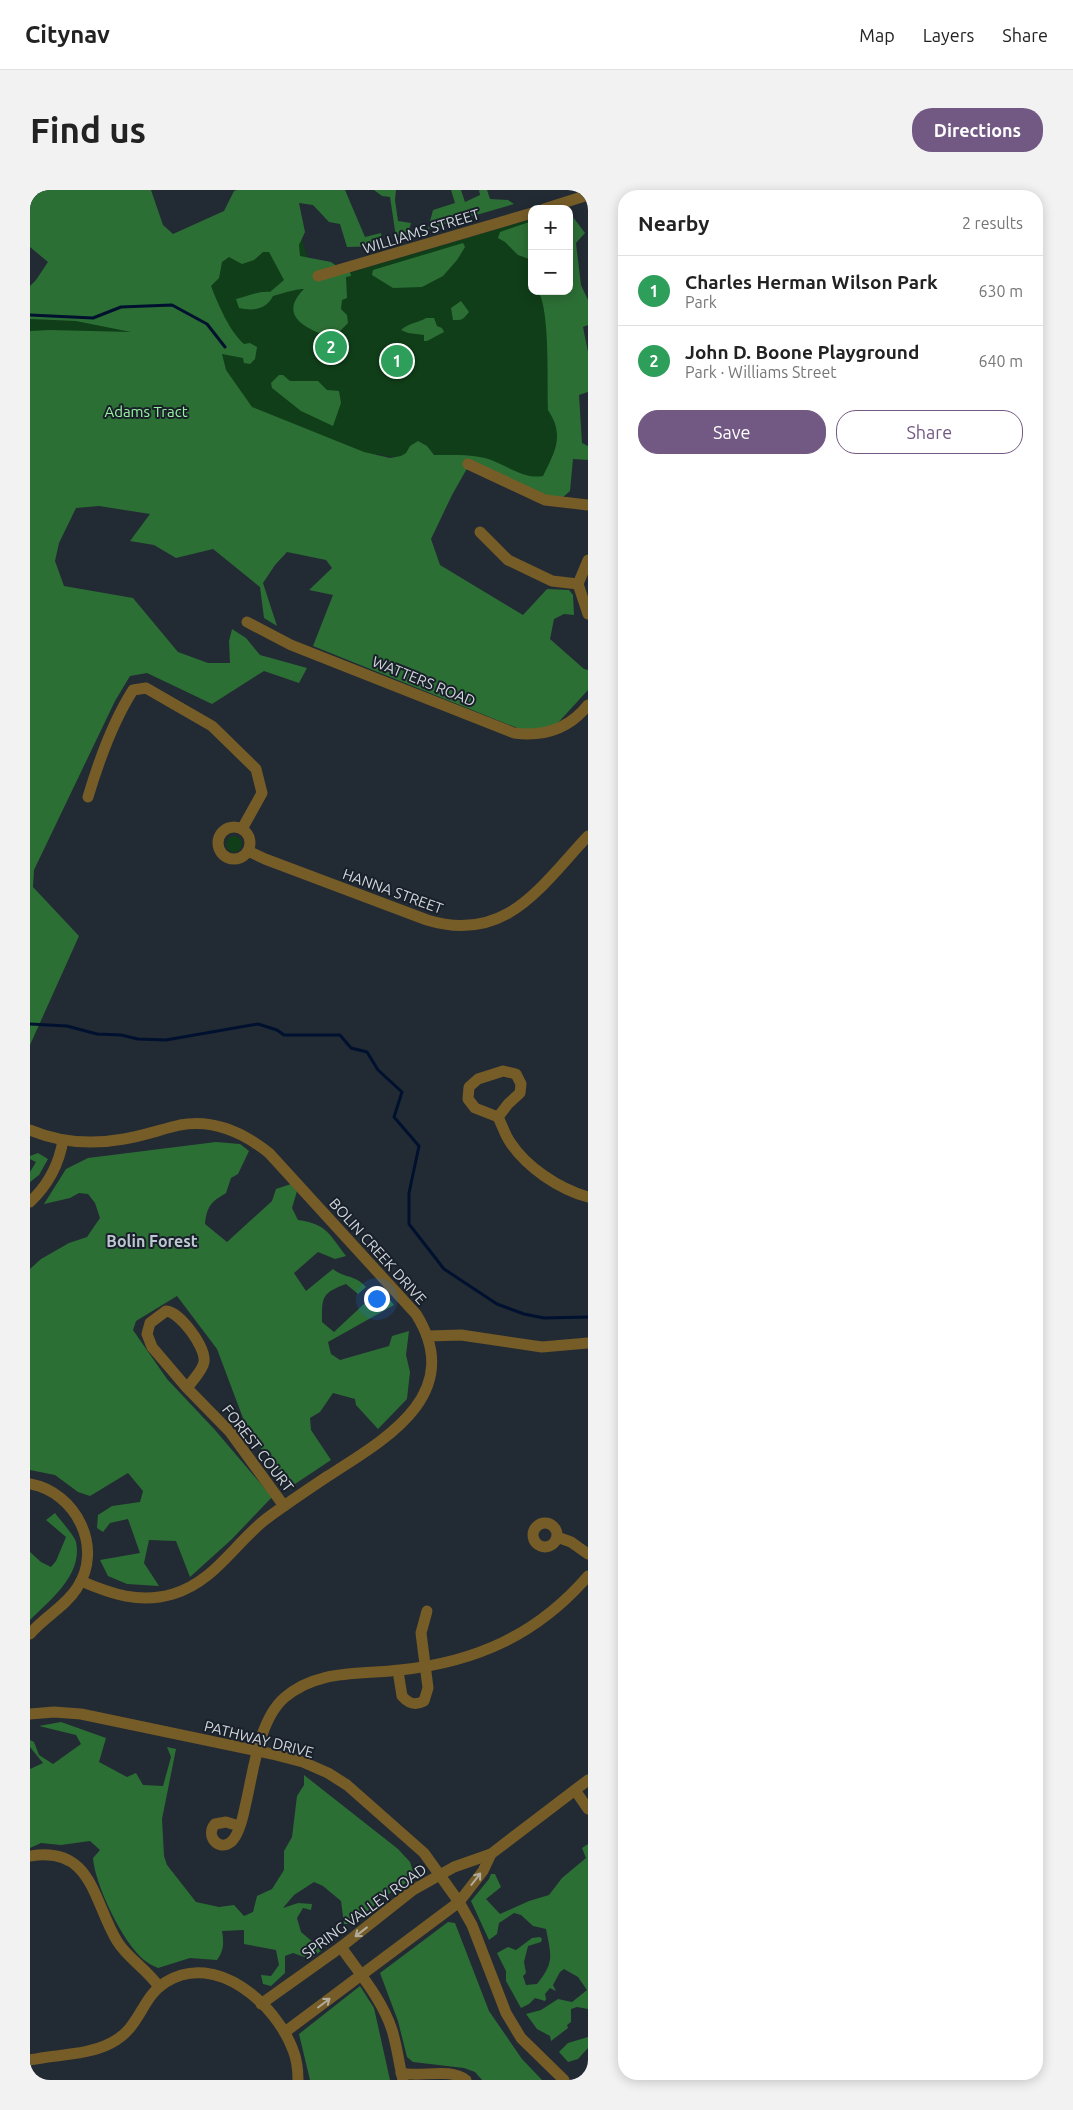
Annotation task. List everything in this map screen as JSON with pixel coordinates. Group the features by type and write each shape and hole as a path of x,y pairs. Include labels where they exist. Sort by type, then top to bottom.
{"street":[{"path":"557,205 588,195"},
{"name":"WILLIAMS STREET","path":"318,276 528,214"},
{"path":"468,464 545,500 588,505"},
{"path":"480,532 508,560 552,581 578,584"},
{"path":"588,560 578,584 588,614"},
{"name":"WATTERS ROAD","path":"247,622 291,645 514,733 539,734 555,730 572,721 588,705"},
{"path":"88,797 98,761 125,702 133,690 146,688 212,726 256,769 262,793 242,829"},
{"path":"234,827 242,829 250,841 248,851 240,858 229,858 224,855 218,846 220,835 234,827"},
{"name":"HANNA STREET","path":"248,851 427,920 443,925 471,927 501,918 518,908 588,836"},
{"path":"498,1117 520,1093 521,1084 516,1074 503,1071 478,1079 470,1088 468,1099 475,1108 498,1117 509,1141 522,1158 549,1179 588,1197"},
{"name":"BOLIN CREEK DRIVE","path":"30,1130 63,1140 102,1142 126,1139 182,1125 195,1124 219,1127 241,1134 269,1153 416,1314 428,1336 431,1363 429,1379 426,1392 417,1407 384,1441 284,1506 263,1522 206,1578 183,1591 171,1595 140,1599 119,1596 82,1581"},
{"path":"30,1202 53,1173 63,1140"},
{"name":"FOREST COURT","path":"187,1388 204,1363 204,1354 182,1321 172,1311 166,1311 150,1323 147,1334 152,1347 187,1388 230,1432 284,1506"},
{"path":"428,1336 461,1335 542,1348 588,1343"},
{"path":"30,1484 45,1488 66,1502 80,1520 84,1529 87,1554 82,1581 72,1596 30,1634"},
{"path":"557,1537 571,1542 588,1554"},
{"path":"239,1826 258,1751 270,1716 284,1698 313,1680 335,1674 398,1671 452,1662 504,1643 551,1613 588,1576"},
{"path":"398,1671 402,1696 408,1702 416,1704 424,1701 428,1688 421,1633 426,1611"},
{"name":"PATHWAY DRIVE","path":"30,1714 54,1712 81,1714 258,1751 304,1762 348,1785 407,1836 440,1874 472,1925 506,2013 521,2038 564,2080"},
{"name":"SPRING VALLEY ROAD","path":"261,2004 341,1947 413,1890 440,1874 474,1859 491,1854 588,1780"},
{"path":"575,1790 588,1809"},
{"path":"30,1856 47,1853 64,1857 81,1871 91,1883 117,1940 126,1954 159,1987"},
{"name":"SPRING VALLEY ROAD","path":"284,2032 459,1902 483,1871 491,1854"},
{"path":"341,1947 386,2017 392,2032 402,2076 451,2074 461,2076 466,2080"},
{"path":"30,2060 89,2052 113,2042 122,2037 138,2019 153,1992 159,1987 178,1975 212,1973 238,1986 261,2004 284,2032 298,2066 298,2080"}],"green space":[{"name":"Adams Tract","path":"30,190 151,190 163,225 173,234 224,211 234,191 237,190 345,190 365,237 381,233 382,246 347,247 340,224 329,222 313,205 299,203 305,232 299,245 300,256 331,262 344,271 350,272 351,276 346,277 347,298 342,300 341,309 347,315 348,323 339,332 331,329 322,334 300,322 293,311 297,297 304,289 273,296 263,307 239,308 236,299 257,293 270,292 284,280 269,252 263,252 254,260 242,264 229,257 222,262 219,278 211,286 233,332 244,344 250,343 257,347 255,359 250,364 244,363 243,358 222,354 226,370 252,407 364,452 390,458 401,456 406,453 410,446 418,441 427,446 434,455 466,455 485,458 528,476 536,477 543,476 554,451 557,436 553,419 548,410 545,316 540,295 573,295 573,217 585,233 576,243 581,285 588,300 588,325 583,327 588,352 588,392 579,395 582,443 588,446 588,460 573,459 570,491 563,497 544,496 469,465 431,539 440,565 523,615 547,589 569,590 573,595 574,615 564,614 554,619 550,639 584,669 588,670 588,690 555,726 532,734 313,646 333,595 309,590 332,568 326,560 287,552 275,565 263,583 277,626 264,618 260,587 213,549 176,558 154,545 130,541 150,514 99,506 76,508 59,543 55,561 64,586 133,598 178,652 208,663 230,663 229,641 232,629 246,638 260,655 307,668 299,683 264,671 212,704 147,673 130,676 115,701 34,870 33,887 79,936 30,1045 30,331 131,332 76,321 30,319 30,286 48,262 30,247"},
{"path":"374,190 396,190 395,200 398,221 411,223 407,238 396,237 390,197 382,196"},
{"path":"451,190 461,190 465,202 480,195 479,190 487,190 490,199 508,200 514,204 428,229 433,210 455,203"},
{"name":"Adams Tract","path":"291,202 315,283 528,220 528,295 567,295 556,493 470,457 397,458 377,454 321,537 68,492 35,597 30,863 30,309 172,248"},
{"path":"528,222 528,259 518,255 498,238 500,232"},
{"path":"463,243 465,247 443,276 422,287 393,288 372,275 373,270"},
{"path":"461,301 469,312 463,319 453,320 451,308"},
{"path":"426,318 434,318 437,326 442,328 444,332 424,341 424,335 401,330 407,326"},
{"path":"279,375 283,375 290,381 318,381 327,390 339,391 341,403 333,426 301,411 272,388 271,383"},
{"path":"234,836 242,844 234,852 226,844"},
{"path":"216,1142 240,1144 249,1151 238,1174 231,1178 226,1193 211,1205 205,1224 227,1242 272,1201 276,1189 291,1184 297,1191 292,1208 298,1220 321,1227 331,1236 346,1256 335,1259 318,1252 294,1273 306,1291 333,1269 358,1280 366,1287 358,1294 346,1284 332,1290 327,1294 323,1302 322,1322 334,1332 381,1288 394,1305 328,1342 331,1354 340,1360 389,1346 392,1336 409,1331 406,1355 410,1372 407,1399 378,1429 356,1405 355,1399 333,1393 320,1412 310,1418 311,1430 331,1460 292,1486 249,1434 217,1349 177,1296 136,1321 133,1330 167,1379 215,1430 272,1497 232,1539 190,1577 176,1541 149,1540 144,1563 159,1586 127,1584 108,1576 100,1560 140,1553 128,1519 110,1523 103,1532 97,1528 98,1515 112,1506 140,1502 143,1491 128,1473 90,1496 78,1492 55,1475 30,1470 30,1269 41,1259 69,1243 87,1237 100,1218 95,1203 88,1194 79,1193 70,1198 44,1204 66,1169 88,1158"},
{"path":"38,1153 48,1159 39,1175 30,1182 30,1172 36,1162 30,1159 30,1156"},
{"path":"55,1513 75,1539 77,1554 75,1565 63,1586 30,1620 30,1552 41,1562 51,1567 56,1561 66,1537 46,1520"},
{"path":"61,1722 106,1738 99,1762 127,1777 136,1773 143,1785 163,1786 171,1757 167,1747 176,1749 162,1819 164,1856 167,1865 196,1902 219,1907 234,1905 244,1916 253,1912 257,1896 272,1889 284,1870 284,1851 292,1837 297,1796 304,1785 304,1775 398,1849 410,1862 415,1877 384,1897 353,1924 344,1924 341,1901 323,1886 314,1882 294,1895 283,1908 298,1903 312,1904 311,1910 303,1908 297,1918 301,1932 322,1950 310,1959 293,1953 285,1956 285,1973 271,1986 263,1984 261,1975 271,1976 279,1965 276,1950 244,1944 244,1930 222,1931 223,1946 217,1960 190,1958 158,1968 144,1960 136,1952 127,1941 111,1913 99,1883 93,1858 100,1850 90,1841 61,1845 41,1843 30,1848 30,1769 43,1763 30,1747 30,1740 34,1742 39,1755 53,1764 81,1744 76,1735 39,1726"},
{"path":"588,1844 588,2009 577,2007 571,2009 571,2022 567,2025 568,2028 551,2041 550,2036 537,2029 526,2014 541,2010 558,1999 572,2002 587,1990 578,1977 564,1969 560,1972 553,1985 556,1991 550,1988 545,1994 545,2001 535,1998 521,2008 506,1981 506,1971 497,1953 508,1947 516,1950 532,1938 540,1937 542,1939 541,1942 528,1946 524,1962 526,1973 523,1976 526,1985 537,1984 547,1970 550,1958 546,1929 533,1926 521,1915 514,1913 499,1923 497,1934 489,1940 471,1901 491,1874 495,1874 501,1887 486,1899 500,1914 529,1901 549,1895 562,1878 586,1858 582,1848"},
{"path":"448,1922 455,1923 489,2011 522,2059 542,2080 482,2080 475,2072 464,2068 413,2062 407,2057 398,2021 380,1973"},
{"path":"360,1986 374,2008 390,2080 310,2080 299,2034"},
{"path":"588,2037 588,2048 578,2059 568,2062 559,2052 568,2043"}],"waterway":[{"path":"30,315 93,318 121,307 172,305 207,324 225,347"},
{"path":"30,1024 67,1026 97,1034 166,1040 258,1024 277,1030 284,1035 340,1035 351,1048 367,1052 378,1070 402,1092 394,1117 419,1146 409,1193 409,1224 444,1269 497,1304 524,1314 544,1318 588,1317"}],"place":[{"name":"John D. Boone Playground","path":"331,347"},
{"name":"Charles Herman Wilson Park","path":"397,361"}],"district":[{"name":"Bolin Forest","path":"152,1241"}]}
